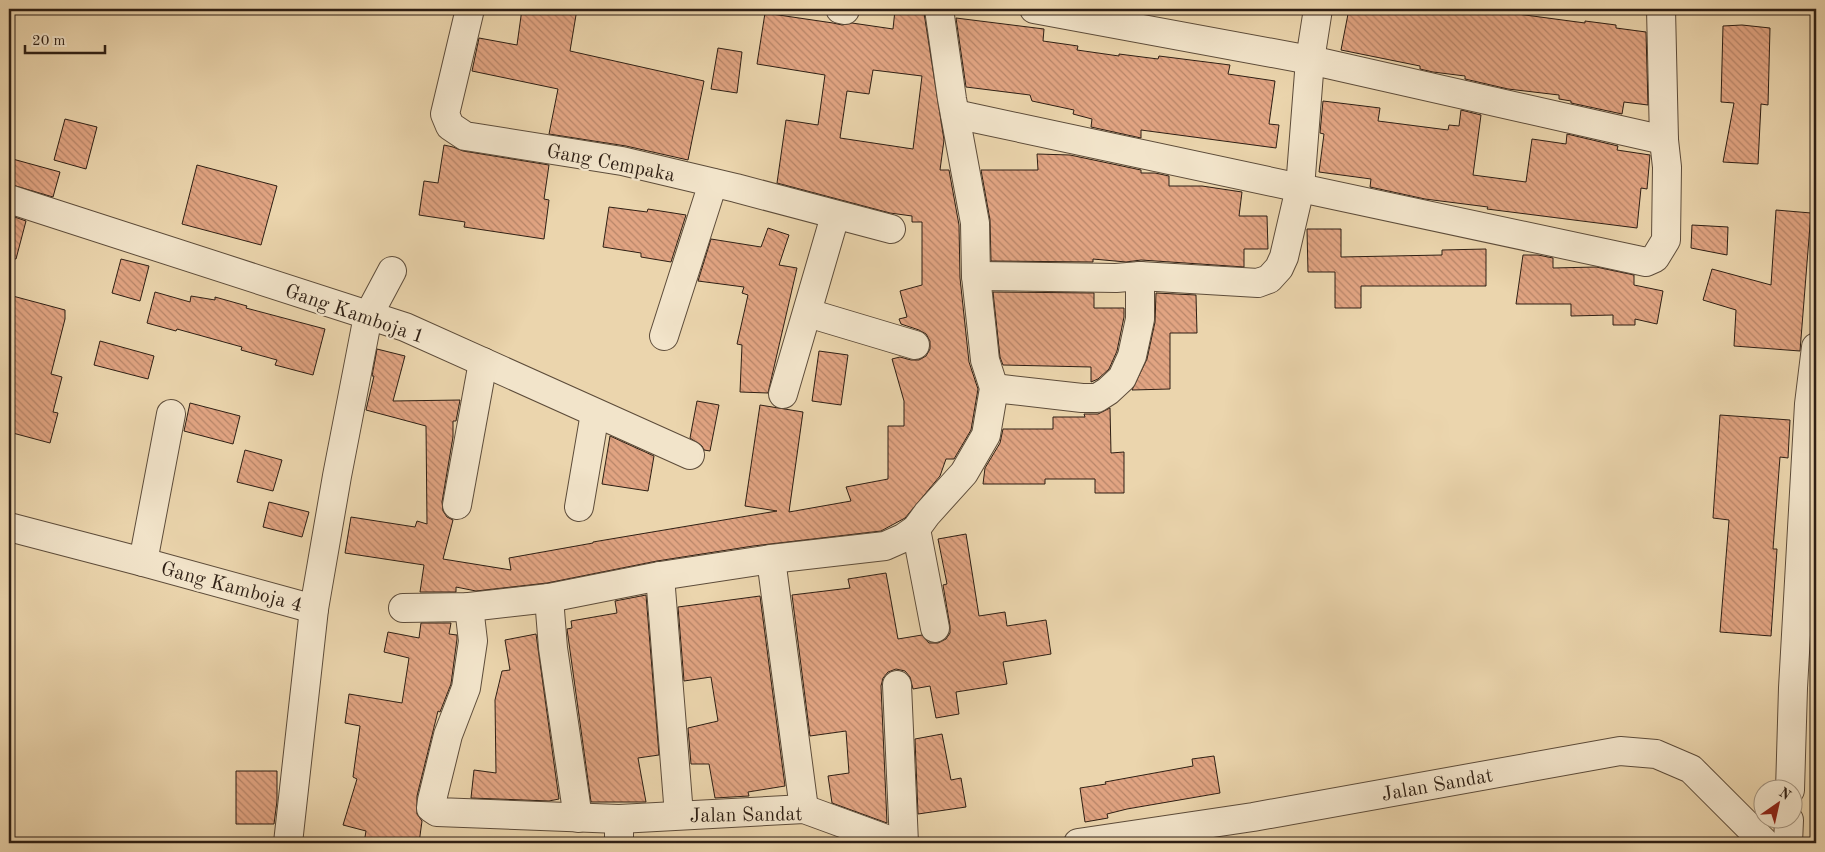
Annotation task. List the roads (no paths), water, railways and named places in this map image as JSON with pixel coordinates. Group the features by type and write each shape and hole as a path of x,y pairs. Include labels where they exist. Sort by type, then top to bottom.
{"street":[{"name":"Gang Cempaka","path":"470,9 445,114 450,126 465,136 622,161 891,229"},
{"path":"403,608 469,608 550,598 660,576 771,559 885,546 903,538 916,529 964,473 986,435 994,388 985,360 976,276 975,223 955,114 939,9"},
{"path":"1034,9 1310,60 1664,140"},
{"path":"976,276 1116,278 1140,276 1258,283 1269,278 1279,268 1284,257 1300,188 1310,60 1318,9"},
{"path":"955,114 1646,262 1654,258 1666,240 1667,167 1653,10"},
{"path":"664,336 713,183"},
{"name":"Gang Kamboja 1","path":"9,199 405,327 690,456"},
{"path":"783,394 835,216"},
{"path":"314,609 368,316 392,271"},
{"path":"994,388 1082,398 1097,398 1108,391 1122,378 1132,356 1140,319 1140,276"},
{"path":"808,313 915,346"},
{"path":"1790,780 1794,678 1816,347"},
{"path":"457,505 483,362"},
{"path":"579,507 595,413"},
{"path":"143,562 171,414"},
{"name":"Gang Kamboja 4","path":"9,527 314,609 288,843"},
{"path":"916,529 935,628"},
{"path":"771,559 804,809"},
{"path":"660,576 679,815"},
{"path":"550,598 553,648 578,818"},
{"name":"Jalan Sandat","path":"469,608 473,642 466,688 448,735 431,808 437,812 578,818 619,831 679,815 804,809 897,843"},
{"path":"897,685 904,843"},
{"name":"Jalan Sandat","path":"1078,843 1253,817 1620,751 1656,754 1692,769 1765,843"},
{"path":"1788,843 1789,830"}]}
